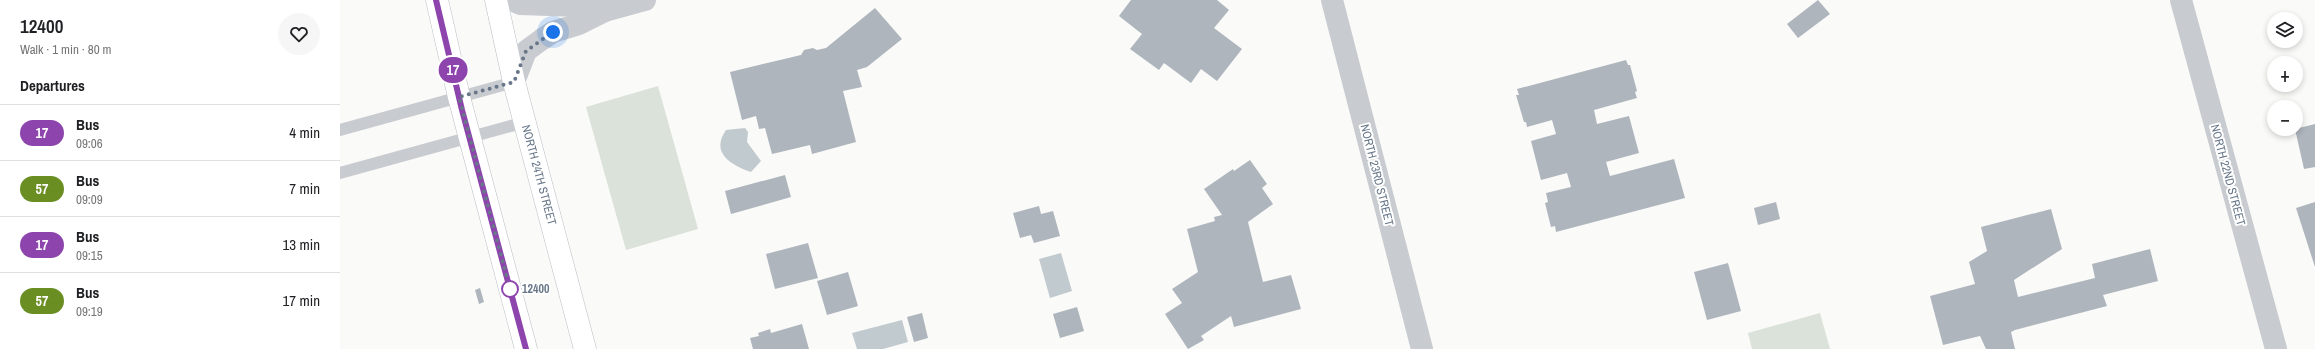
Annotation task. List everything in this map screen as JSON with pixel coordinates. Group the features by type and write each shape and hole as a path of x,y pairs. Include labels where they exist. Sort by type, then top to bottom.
{"main road":[{"path":"436,0 469,137 526,349"},
{"name":"NORTH 24TH STREET","path":"496,0 514,82 585,349"}],"street":[{"path":"512,0 520,4 579,6 605,11"},
{"path":"514,82 526,51 553,32 579,24 605,11 645,0"},
{"name":"NORTH 23RD STREET","path":"1332,0 1422,349"},
{"name":"NORTH 22ND STREET","path":"2181,0 2276,349"}],"lane":[{"path":"340,130 514,82"},
{"path":"340,173 525,122"}],"shaded area":[{"path":"658,86 698,229 626,250 586,107"},
{"path":"745,128 748,132 747,142 761,161 751,172 730,162 722,152 720,145 726,130"},
{"path":"1061,253 1072,291 1050,298 1039,259"},
{"path":"1820,313 1830,349 1752,349 1748,333"},
{"path":"902,320 908,342 883,349 857,349 852,333"}],"building":[{"path":"1131,0 1217,0 1229,10 1214,28 1242,49 1217,81 1201,69 1191,83 1164,63 1159,70 1130,49 1142,34 1119,16"},
{"path":"1818,0 1830,14 1798,38 1787,24"},
{"path":"875,8 902,39 867,67 857,70 862,87 843,91 856,142 812,154 810,145 772,154 765,128 759,129 756,116 742,120 730,72 801,55 804,50 826,48"},
{"path":"1626,60 1628,65 1630,65 1637,91 1635,92 1637,98 1594,110 1597,124 1629,116 1639,153 1606,162 1610,176 1674,159 1685,198 1556,232 1555,226 1551,227 1545,203 1548,202 1546,193 1571,187 1567,173 1541,180 1531,141 1556,134 1552,120 1527,127 1526,122 1524,122 1516,95 1519,95 1517,89"},
{"path":"2315,124 2315,167 2304,169 2297,136 2303,136 2303,127"},
{"path":"1250,160 1267,184 1262,188 1273,204 1248,222 1263,282 1291,275 1301,309 1234,327 1231,316 1201,336 1204,340 1188,349 1165,314 1182,303 1172,289 1198,272 1187,229 1215,221 1214,217 1222,215 1204,189 1233,169 1234,171"},
{"path":"785,175 791,197 731,214 725,191"},
{"path":"1776,202 1780,219 1758,225 1754,208"},
{"path":"2315,202 2315,267 2296,208"},
{"path":"1039,206 1041,214 1053,211 1060,236 1034,243 1031,235 1020,238 1013,213"},
{"path":"2051,209 2062,249 2014,280 2018,297 2095,278 2092,264 2150,249 2158,281 2103,295 2107,306 2015,330 2011,332 2015,349 1986,349 1980,336 1943,345 1930,296 1975,284 1969,262 1987,251 1981,227"},
{"path":"808,243 818,278 775,289 766,254"},
{"path":"1728,263 1741,311 1707,320 1694,272"},
{"path":"848,272 858,306 827,315 817,281"},
{"path":"480,288 484,302 479,304 475,290"},
{"path":"1077,307 1084,331 1060,338 1053,314"},
{"path":"922,313 928,338 914,342 907,317"},
{"path":"802,324 809,349 753,349 750,338 759,336 758,333 770,329 771,333"}],"bus line":[{"name":"17","path":"436,0 462,110 526,349"}],"place":[{"name":"12400","path":"510,289"}],"route":[{"path":"510,289 459,97 514,82 526,51 553,32"}]}
